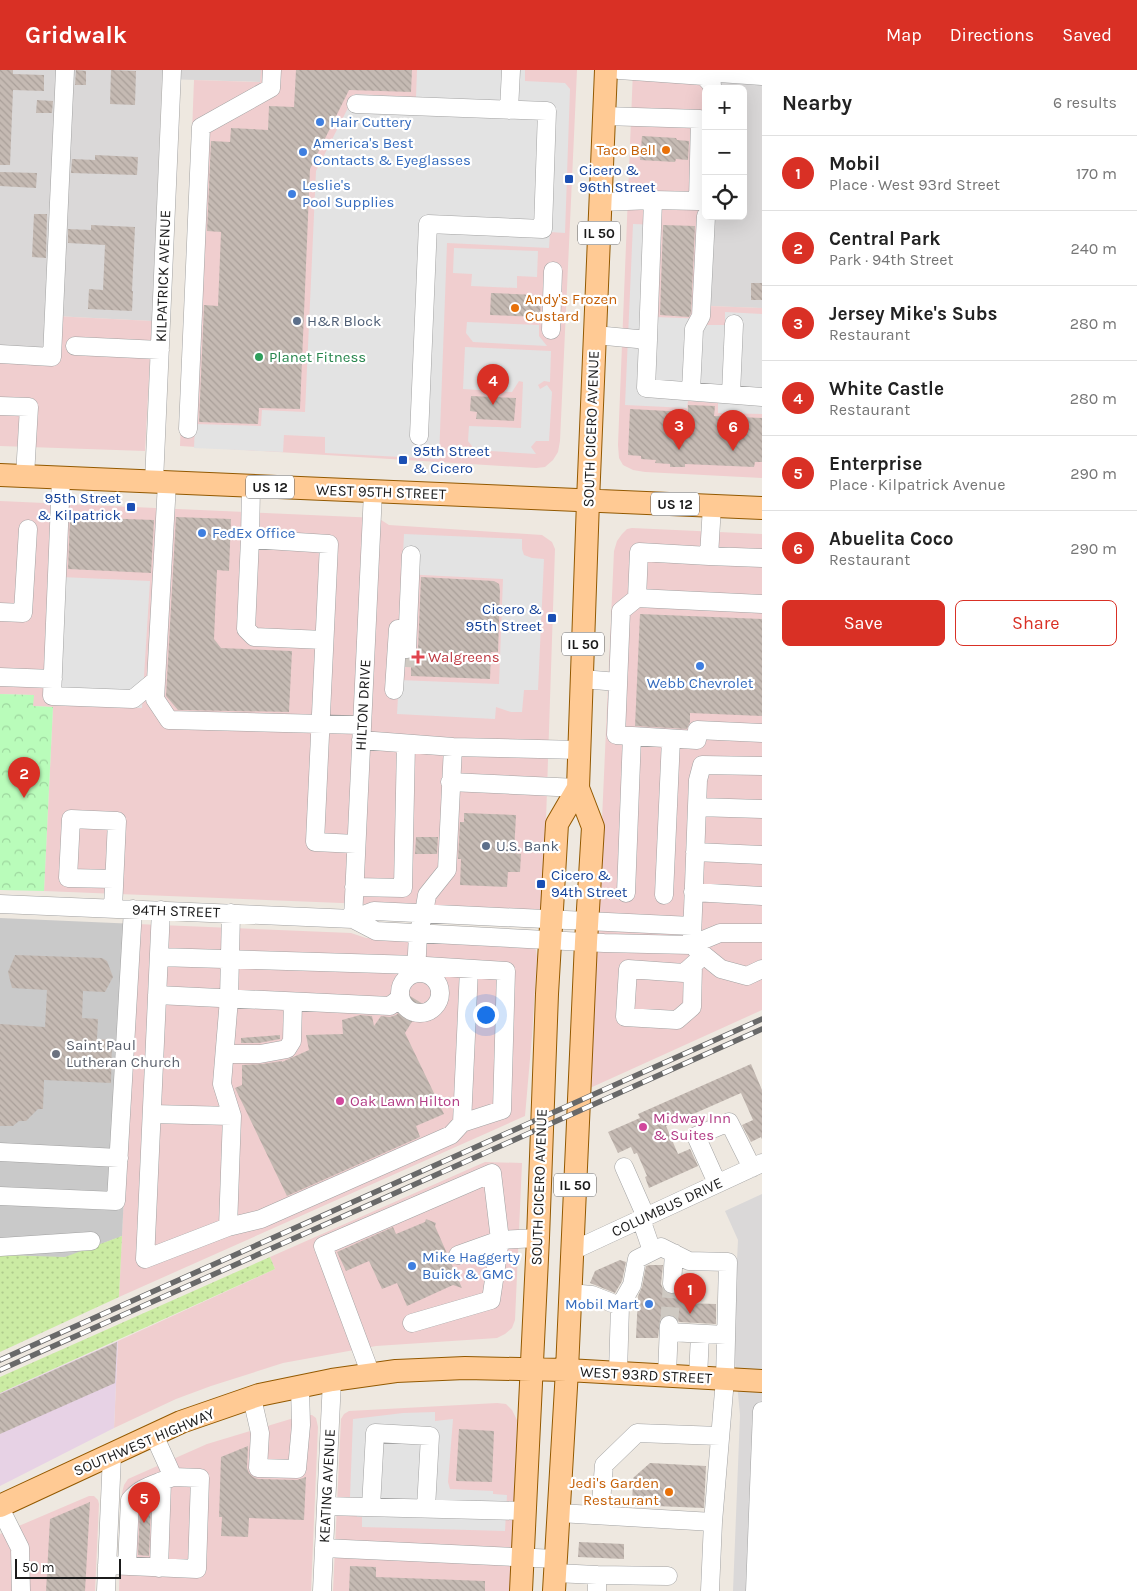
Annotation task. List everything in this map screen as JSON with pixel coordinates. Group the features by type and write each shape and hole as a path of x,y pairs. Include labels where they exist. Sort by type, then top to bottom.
{"main road":[{"name":"SOUTH CICERO AVENUE","path":"555,1574 567,1370 587,920 593,828 578,788 606,70"},
{"name":"WEST 95TH STREET","path":"0,475 762,508"},
{"name":"SOUTH CICERO AVENUE","path":"521,1591 538,1238 540,1143 557,824 578,788"},
{"name":"WEST 93RD STREET","path":"531,1368 762,1381"},
{"name":"SOUTHWEST HIGHWAY","path":"0,1507 181,1422 252,1398 332,1380 396,1371 531,1368"}],"street":[{"path":"0,354 52,356 65,70"},
{"name":"KILPATRICK AVENUE","path":"172,70 160,350 161,483 155,699 169,720 320,724"},
{"path":"188,429 201,127 271,88 272,70"},
{"path":"509,110 511,70"},
{"path":"619,70 659,71 712,79 762,76"},
{"path":"356,104 548,112 543,229 428,224 419,436"},
{"path":"600,202 698,201 700,119 604,116"},
{"path":"653,200 646,388 762,397"},
{"path":"691,391 694,329 701,316 706,220"},
{"path":"551,330 554,270"},
{"path":"731,394 734,324"},
{"path":"595,335 648,340"},
{"path":"75,346 160,350"},
{"path":"0,406 29,407 25,476"},
{"path":"60,478 52,696 133,698 156,680"},
{"path":"252,486 246,629 254,637 324,640"},
{"name":"HILTON DRIVE","path":"352,919 373,492"},
{"path":"709,556 712,506"},
{"path":"0,612 23,613 28,529"},
{"path":"250,539 329,544 315,842 356,844"},
{"path":"637,598 639,552 762,558"},
{"path":"409,598 397,632 400,690 407,658 411,555"},
{"path":"762,604 637,598 621,611 616,735 697,740 697,730 762,733"},
{"path":"0,677 53,679"},
{"path":"582,679 618,682"},
{"path":"320,724 406,744 580,750"},
{"path":"626,893 632,736"},
{"path":"664,895 671,738"},
{"path":"403,888 406,744"},
{"path":"421,969 424,913 427,895 447,870 453,747"},
{"path":"762,766 702,764 698,780 693,892 692,926 696,955 692,1007 678,1020 625,1017 628,969 684,974 696,955 720,934 762,933"},
{"path":"450,782 578,788"},
{"path":"697,807 762,809"},
{"path":"695,852 762,855"},
{"path":"113,908 114,879"},
{"path":"354,887 403,888 427,895"},
{"path":"693,892 762,896"},
{"name":"94TH STREET","path":"0,904 352,919 374,911 692,926"},
{"path":"0,1196 116,1201 133,909"},
{"path":"159,956 421,969 506,971 502,1110 462,1123 451,1135 261,1219 228,1226 145,1259 161,910"},
{"path":"228,1226 232,1116 222,1084 229,999 231,913"},
{"name":"94TH STREET","path":"352,919 376,931 586,942 696,955"},
{"path":"696,955 721,969 747,976 762,969"},
{"path":"421,969 434,977 441,988 440,1001 436,1007 425,1013 412,1012 407,1009 400,998 401,985 410,975 421,969"},
{"path":"462,1123 469,969"},
{"path":"157,995 390,1006 400,998"},
{"path":"225,1054 260,1054 287,1049 292,1042 293,1002"},
{"path":"152,1114 232,1116"},
{"path":"717,1184 696,1136 729,1122 757,1165"},
{"path":"0,1152 119,1158"},
{"name":"COLUMBUS DRIVE","path":"572,1251 757,1165"},
{"path":"624,1167 643,1218 652,1251"},
{"path":"371,1375 323,1246 492,1173 500,1240 491,1300 412,1323"},
{"path":"458,1255 500,1240 538,1238"},
{"path":"0,1247 91,1241"},
{"path":"618,1373 620,1306 632,1285 637,1259 661,1247 689,1261 728,1262 724,1379 710,1591"},
{"path":"672,1284 674,1253"},
{"path":"570,1293 592,1295 620,1306"},
{"path":"667,1376 669,1328 700,1334 726,1335"},
{"path":"698,1378 700,1334"},
{"name":"KEATING AVENUE","path":"322,1591 332,1380"},
{"path":"252,1398 260,1433 258,1468 298,1469 301,1425 300,1387"},
{"path":"755,1591 762,1411"},
{"path":"301,1425 330,1424"},
{"path":"372,1507 375,1433 430,1436 426,1508"},
{"path":"600,1516 604,1465 637,1433 720,1436"},
{"path":"154,1435 168,1479 159,1568"},
{"path":"106,1591 112,1455"},
{"path":"107,1565 159,1568 197,1569 200,1478 168,1479 144,1488 130,1500 128,1566"},
{"path":"326,1506 524,1511"},
{"path":"0,1507 20,1548 21,1591"},
{"path":"559,1513 714,1522"},
{"path":"324,1548 522,1558 555,1574 597,1583 668,1576"}],"shaded area":[{"path":"0,70 261,70 261,82 162,79 152,321 54,316 52,357 0,354"},
{"path":"261,70 577,70 560,441 558,452 545,467 536,468 180,446 194,80 260,82"},
{"path":"417,70 525,70 525,81 565,83 570,89 565,233 550,232 549,248 447,243 439,459 325,453 325,437 284,435 283,452 194,448 195,424 261,426 262,410 305,412 316,171 355,94 416,97"},
{"path":"633,70 709,70 707,85 702,85 702,220 706,220 709,306 762,308 762,478 633,470 623,465 619,458"},
{"path":"709,70 762,70 762,308 708,306 712,220 747,220 747,85 715,85"},
{"path":"633,224 659,225 655,317 707,319 707,325 725,325 725,312 762,314 762,414 718,413 718,403 688,401 687,408 625,405"},
{"path":"454,248 538,251 537,277 517,276 517,288 471,286 472,274 453,273"},
{"path":"53,316 152,321 145,451 0,446 0,354 52,356"},
{"path":"467,322 539,325 539,336 547,346 473,342 466,333"},
{"path":"465,347 551,351 550,382 544,381 538,385 540,389 547,385 552,392 549,441 536,441 531,447 536,454 475,450 468,441 469,426 521,428 523,382 519,381 512,392 463,389"},
{"path":"0,501 378,518 389,525 542,535 552,542 555,549 543,911 44,891 53,707 33,706 33,695 0,694"},
{"path":"627,529 762,534 762,1010 590,1088 614,551 617,541 622,534"},
{"path":"404,534 522,539 524,555 544,559 538,690 524,690 522,712 511,712 496,707 495,719 397,714 399,680 499,684 503,579 402,574"},
{"path":"61,577 150,581 142,708 55,705"},
{"path":"0,918 137,924 122,1236 65,1258 0,1255"},
{"path":"137,924 351,933 366,938 528,944 533,946 537,956 525,1116 119,1297"},
{"path":"485,1162 522,1163 515,1320 512,1328 505,1334 497,1338 376,1346 283,1363 176,1399 114,1428 118,1341 275,1269 270,1257"},
{"path":"762,1194 762,1591 733,1591 740,1415 733,1341 738,1240 725,1211"},
{"path":"118,1341 114,1428 0,1486 0,1393"},
{"path":"506,1404 512,1410 517,1420 510,1591 333,1591 341,1419 344,1414 349,1411"},
{"path":"435,1412 435,1421 453,1419 448,1482 450,1489 493,1491 493,1494 507,1495 505,1531 362,1527 362,1517 357,1517 358,1498 350,1497 353,1419 403,1413"},
{"path":"304,1415 312,1415 316,1418 318,1427 311,1591 119,1591 122,1493 128,1479 207,1444"},
{"path":"89,1496 94,1496 99,1504 95,1591 0,1591 0,1534"}],"green space":[{"path":"0,694 34,695 33,706 53,707 44,891 0,890"},
{"path":"122,1236 119,1297 0,1352 0,1255 65,1257"},
{"path":"270,1257 275,1269 0,1393 0,1377"}],"building":[{"path":"0,70 13,70 13,74 44,75 44,91 13,90 10,165 0,165"},
{"path":"76,70 86,71 86,85 75,85"},
{"path":"111,70 136,71 135,105 110,104"},
{"path":"296,70 412,70 411,92 349,90 310,169 300,409 259,408 258,424 199,422 204,305 218,306 221,232 207,231 211,141 230,142 231,128 268,130 269,106 294,107"},
{"path":"37,100 53,101 52,113 36,113"},
{"name":"Taco Bell","path":"642,136 676,138 677,140 689,141 688,160 676,159 675,162 640,160"},
{"path":"95,155 138,157 137,175 71,173 72,159 95,160"},
{"path":"0,172 37,173 36,188 0,186"},
{"path":"34,214 47,214 46,258 32,257"},
{"path":"91,225 135,227 132,311 88,309 89,289 103,290 105,245 68,243 68,229 91,230"},
{"path":"663,225 695,226 691,313 689,317 660,315"},
{"path":"751,283 762,283 762,300 751,300"},
{"name":"Andy's Frozen Custard","path":"491,293 535,295 535,300 541,300 540,317 490,315"},
{"path":"471,396 516,398 514,421 476,419 477,412 470,411"},
{"path":"688,405 715,406 714,416 762,418 762,462 755,462 754,467 685,464 685,467 670,467 670,464 655,463 656,460 641,459 641,456 628,455 630,409 688,412"},
{"path":"70,517 154,520 151,573 68,569"},
{"path":"176,517 231,519 229,571 217,570 214,639 221,648 292,651 289,712 178,710 166,696"},
{"name":"Walgreens","path":"421,577 494,581 499,584 498,652 491,652 490,679 411,676 411,667 406,667 407,660 416,655 418,649"},
{"name":"Webb Chevrolet","path":"640,614 762,619 762,716 690,713 690,722 687,729 635,726"},
{"name":"U.S. Bank","path":"464,813 516,815 514,853 521,854 520,872 508,872 507,887 460,885 461,859 458,859 460,822 464,822"},
{"path":"416,837 438,837 437,854 415,854"},
{"name":"Saint Paul Lutheran Church","path":"15,955 102,958 107,961 113,977 105,992 83,991 82,1018 98,1019 97,1039 112,1040 111,1083 44,1080 43,1109 38,1109 26,1121 19,1121 13,1126 0,1126 0,1024 45,1027 47,990 12,988 8,972"},
{"name":"Oak Lawn Hilton","path":"410,996 423,1004 405,1033 444,1114 416,1126 420,1137 287,1196 235,1088 242,1085 242,1065 282,1062 309,1050 306,1035 343,1034 342,1020 360,1015 372,1016 374,1026 381,1016 390,1017 396,1015 407,1006"},
{"path":"280,1035 280,1039 259,1043 241,1043 241,1038"},
{"name":"Midway Inn & Suites","path":"751,1064 762,1090 762,1139 761,1137 751,1142 742,1125 753,1120 741,1093 666,1126 678,1154 690,1149 698,1166 649,1188 645,1177 647,1176 637,1153 634,1154 631,1147 618,1153 608,1132 640,1118 638,1114"},
{"name":"Mike Haggerty Buick & GMC","path":"426,1219 436,1223 435,1226 462,1288 453,1285 407,1306 397,1283 382,1289 369,1261 346,1271 337,1252 393,1227 396,1234 425,1222"},
{"path":"620,1260 626,1262 622,1281 615,1293 590,1283 595,1271"},
{"path":"663,1265 661,1284 667,1293 672,1295 677,1293 683,1284 682,1303 716,1304 716,1324 679,1322 675,1316 669,1314 660,1320 658,1338 636,1338 638,1296 642,1287 646,1266"},
{"path":"117,1342 115,1383 0,1434 0,1394"},
{"path":"459,1429 494,1431 492,1482 456,1481"},
{"path":"248,1446 247,1468 253,1477 258,1479 297,1480 306,1477 304,1520 249,1518 248,1537 221,1536 222,1517 219,1517 221,1457"},
{"name":"Jedi's Garden Restaurant","path":"650,1463 706,1466 704,1508 632,1505 633,1478"},
{"path":"90,1502 85,1591 46,1591 50,1519"},
{"path":"140,1506 151,1506 149,1556 138,1555"},
{"path":"579,1542 624,1544 624,1559 578,1557"},
{"path":"350,1566 376,1567 376,1577 485,1581 485,1591 349,1591"}],"tunnel":[{"path":"406,667 407,649"},
{"path":"669,1325 672,1284"}],"railway":[{"path":"0,1360 762,1019"},
{"path":"0,1370 762,1029"}],"place":[{"name":"Hair Cuttery","path":"320,122"},
{"name":"Taco Bell","path":"666,150"},
{"name":"America's Best Contacts & Eyeglasses","path":"303,152"},
{"name":"Cicero & 96th Street","path":"569,179"},
{"name":"Leslie's Pool Supplies","path":"292,194"},
{"name":"Andy's Frozen Custard","path":"515,308"},
{"name":"H&R Block","path":"297,321"},
{"name":"Planet Fitness","path":"259,357"},
{"name":"White Castle","path":"493,405"},
{"name":"Jersey Mike's Subs","path":"679,450"},
{"name":"Abuelita Coco","path":"733,451"},
{"name":"95th Street & Cicero","path":"403,460"},
{"name":"95th Street & Kilpatrick","path":"131,507"},
{"name":"FedEx Office","path":"202,533"},
{"name":"Cicero & 95th Street","path":"552,618"},
{"name":"Walgreens","path":"418,657"},
{"name":"Webb Chevrolet","path":"700,666"},
{"name":"Central Park","path":"24,798"},
{"name":"U.S. Bank","path":"486,846"},
{"name":"Cicero & 94th Street","path":"541,884"},
{"name":"Saint Paul Lutheran Church","path":"56,1054"},
{"name":"Oak Lawn Hilton","path":"340,1101"},
{"name":"Midway Inn & Suites","path":"643,1127"},
{"name":"Mike Haggerty Buick & GMC","path":"412,1266"},
{"name":"Mobil Mart","path":"649,1304"},
{"name":"Mobil","path":"690,1314"},
{"name":"Jedi's Garden Restaurant","path":"669,1492"},
{"name":"Enterprise","path":"144,1523"}]}
